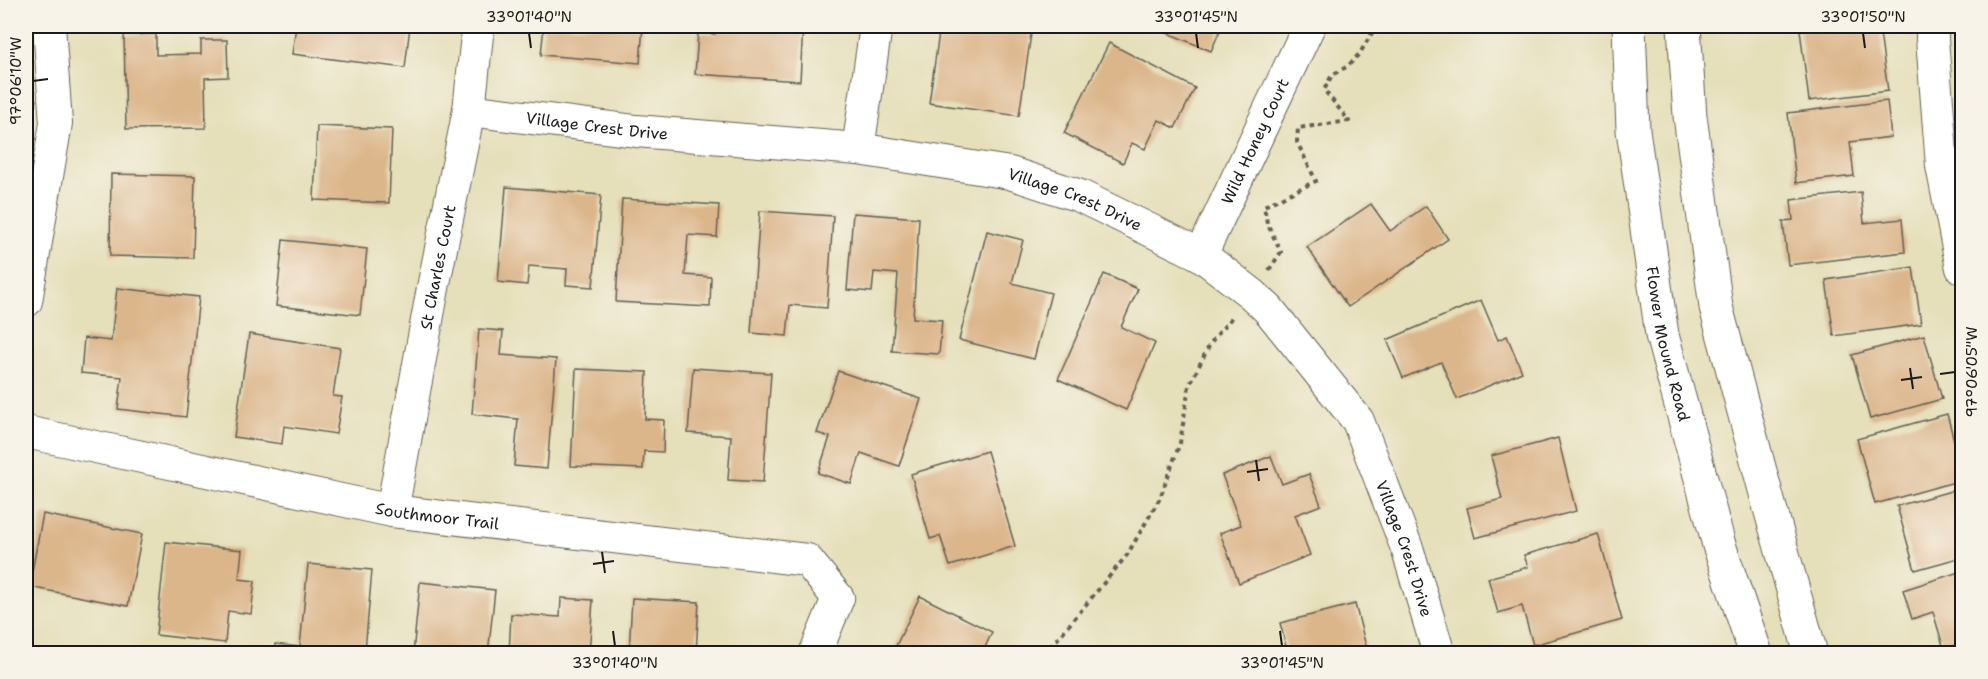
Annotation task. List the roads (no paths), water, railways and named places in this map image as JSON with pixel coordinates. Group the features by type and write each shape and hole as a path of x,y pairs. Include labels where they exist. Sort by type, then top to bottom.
{"main road":[{"name":"Flower Mound Road","path":"1629,26 1633,130 1662,335 1719,545 1756,654"},
{"path":"1684,26 1690,116 1716,307 1811,654"}],"street":[{"path":"26,301 56,123 50,26"},
{"name":"St Charles Court","path":"392,511 469,110 478,26"},
{"path":"858,149 876,26"},
{"name":"Wild Honey Court","path":"1201,255 1309,26"},
{"path":"1932,26 1942,166 1962,268"},
{"name":"Village Crest Drive","path":"469,110 636,131 858,149 1010,173 1080,196 1201,255 1269,310 1358,421 1408,551 1439,654"},
{"name":"Southmoor Trail","path":"26,432 392,511 807,560 838,598 814,654"}]}
